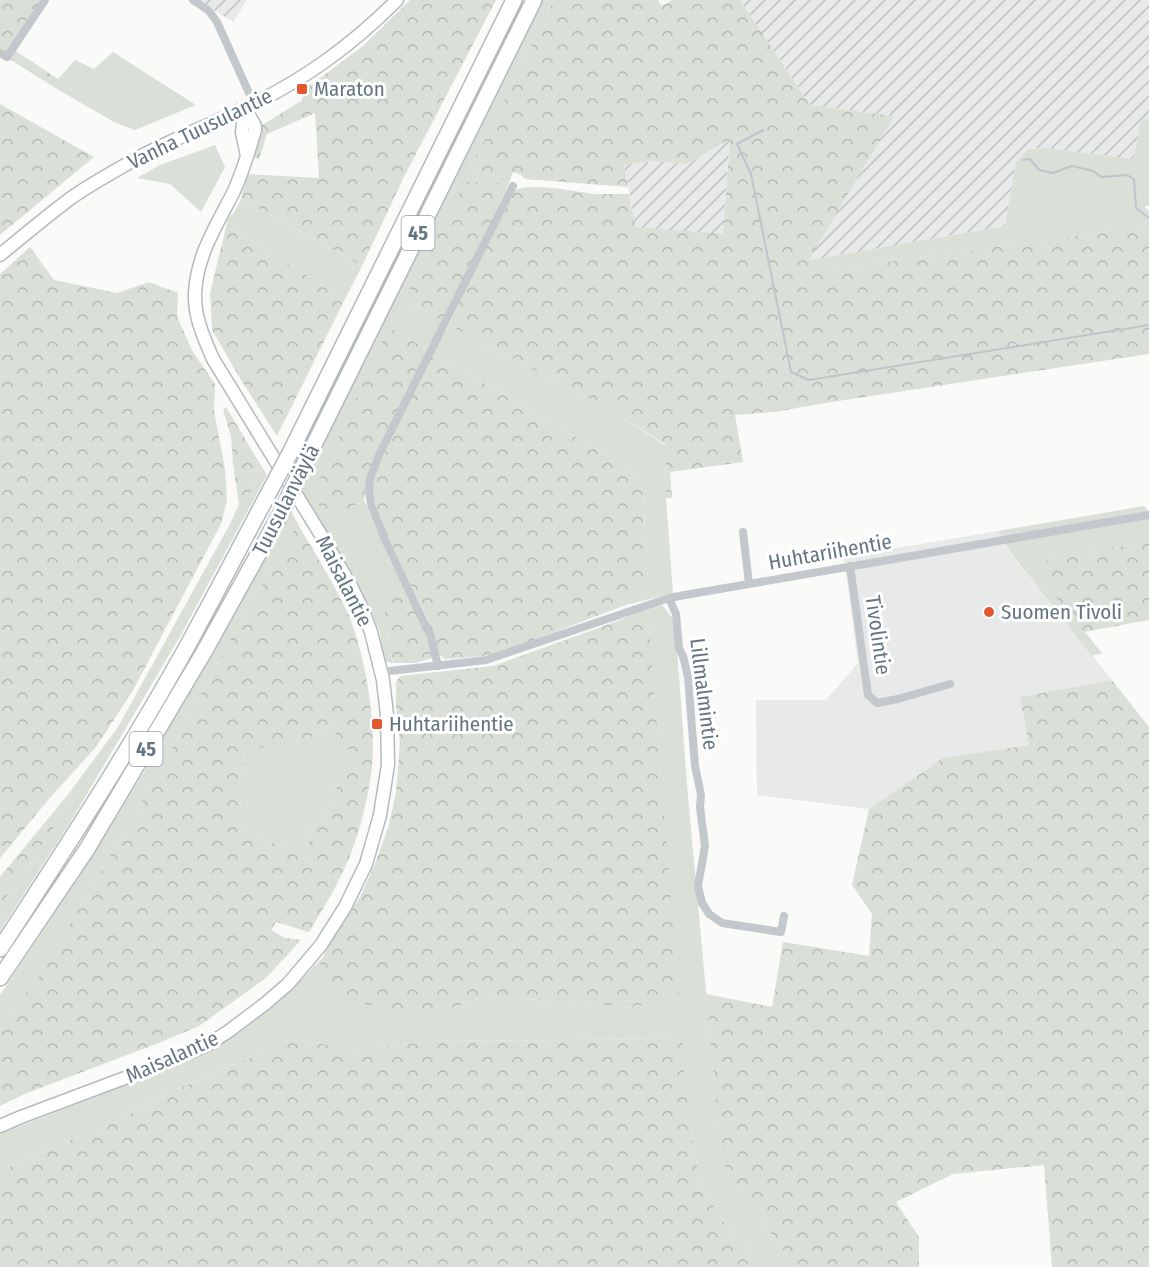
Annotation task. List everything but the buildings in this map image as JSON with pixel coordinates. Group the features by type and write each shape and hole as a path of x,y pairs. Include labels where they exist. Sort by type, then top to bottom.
{"highway":[{"name":"Tuusulanväylä","path":"0,950 72,838 189,643 290,453 513,0"},
{"name":"Tuusulanväylä","path":"0,978 87,849 204,652 281,513 534,0"}],"main road":[{"name":"Vanha Tuusulantie","path":"0,255 72,197 135,159 187,133 250,106 322,65 372,25 397,0"},
{"name":"Maisalantie","path":"0,1126 207,1045 266,1003 288,984 321,945 345,907 366,864 380,815 388,765 387,715 381,672 371,632 351,586 213,359 200,329 195,295 197,276 210,235 233,192 247,158 255,130 250,106"}],"street":[{"path":"4,55 45,0"},
{"path":"193,0 209,11 217,22 250,106"},
{"path":"438,666 431,637 371,505 370,478 380,453 513,186"},
{"name":"Huhtariihentie","path":"381,672 486,660 502,656 669,598 1149,515"},
{"path":"743,532 749,584"},
{"name":"Tivolintie","path":"850,566 868,695 877,703 950,684"},
{"name":"Lillmalmintie","path":"669,598 676,614 679,648 688,677 695,766 701,795 700,807 705,846 698,886 702,903 709,914 722,922 781,932 784,916"}],"shaded area":[{"path":"198,0 247,0 233,22"},
{"path":"740,0 1149,0 1149,120 1141,120 1134,159 1047,148 1029,149 1016,163 1005,226 809,260 893,116 810,105"},
{"path":"730,139 723,235 636,227 624,165 654,161 687,164"},
{"path":"998,531 1011,554 1112,680 1020,697 1029,745 943,758 869,809 757,795 756,700 826,700 858,663 844,558"}],"green space":[{"path":"0,0 49,0 16,51 58,79 52,86 0,53"},
{"path":"410,0 496,0 404,177 362,266 241,199 247,174 319,178 315,113 267,134 259,159 253,158 259,127 301,101 308,87 363,46"},
{"path":"542,0 554,0 470,169 504,177 513,172 507,188 502,183 405,299 443,322 427,350 390,328 331,520 364,500 388,557 409,597 386,626 393,663 387,662 383,657 380,632 357,581 300,492"},
{"path":"554,0 658,0 662,6 672,0 740,0 810,105 894,116 809,260 809,273 1149,226 1149,354 775,412 735,415 743,462 670,472 672,498 666,498 665,444 612,411 449,325 510,193 517,189 538,187 595,194 629,194 636,227 723,234 730,139 687,164 654,161 624,165 628,187 525,179 513,172 504,177 495,176 470,169"},
{"path":"113,52 196,105 135,130 114,122 52,86 75,60 94,69"},
{"path":"0,104 94,157 0,235"},
{"path":"1141,119 1149,120 1149,206 1144,206 1149,211 1149,226 809,273 809,260 1005,226 1016,162 1029,149 1047,148 1134,159"},
{"path":"215,145 225,167 201,212 170,184 137,178 160,165"},
{"path":"465,182 502,183 507,188 443,322 405,299"},
{"path":"241,199 362,266 345,299 236,231 228,219"},
{"path":"228,219 236,231 345,299 277,436 212,330 210,293"},
{"path":"30,247 54,280 117,293 149,282 178,293 177,317 193,352 215,384 214,411 225,469 227,500 221,524 132,692 96,747 0,858 0,274"},
{"path":"449,325 612,411 665,445 666,498 673,593 626,605 648,583 643,494 639,480 618,462 433,353"},
{"path":"389,327 427,350 369,470 364,500 331,520 319,505 317,484"},
{"path":"433,353 618,462 639,480 643,494 648,583 626,605 504,651 484,656 445,659 438,653 428,620 380,521 371,480"},
{"path":"226,407 253,452 260,475 242,509 239,504 231,436 223,410"},
{"path":"253,452 267,475 182,633 71,821 0,931 0,906 74,798 70,792 118,727 239,504 242,508 260,475"},
{"path":"1144,506 1149,511 1149,541 1030,564 1102,653 1092,656 1011,553 998,531"},
{"path":"290,510 301,530 294,531 234,633 150,788 39,978 0,1026 0,995 84,869 147,767"},
{"path":"294,530 301,530 350,618 364,666 372,715 373,757 367,800 355,843 338,882 309,932 276,922 271,930 285,938 301,940 266,978 199,1026 27,1093 0,1106 0,1026 39,977 150,788 234,633","holes":["332,723 339,746 353,751 323,818 311,830 306,861 239,823 244,751 316,736"]},
{"path":"1149,541 1149,620 1084,632 1029,564"},
{"path":"394,592 409,597 430,637 432,658 416,663 393,663 386,626 382,619"},
{"path":"662,605 675,621 687,785 721,1154 730,1178 796,1267 768,1267 727,1227 700,1185 681,1039 430,1041 366,1050 291,1040 171,1092 122,1118 0,1171 0,1134 188,1061 241,1032 280,1001 324,956 316,973 455,1007 485,996 633,1007 678,1000 649,626 636,613"},
{"path":"636,613 649,625 679,1000 633,1007 485,996 455,1007 419,1015 345,1000 316,973 329,944 360,897 389,825 396,792 400,743 396,682 400,676 493,666"},
{"path":"1112,680 1149,727 1149,1267 1052,1267 1044,1165 953,1174 896,1202 919,1237 919,1267 796,1267 730,1178 721,1154 706,994 772,1007 783,942 869,956 872,914 852,885 869,809 943,758 1029,745 1020,697"},
{"path":"332,723 353,751 323,818 311,830 306,861 239,823 244,750 316,736"},
{"path":"70,792 74,798 0,906 0,877"},
{"path":"682,1039 685,1083 700,1185 727,1227 768,1267 0,1267 0,1171 122,1118 171,1092 291,1040 366,1050 430,1041"}],"waterway":[{"path":"763,130 737,144 751,174 791,372 809,380 1149,325"},
{"path":"1023,160 1030,159 1039,170 1053,173 1072,166 1093,171 1101,177 1127,175 1134,179 1136,208 1149,218"}],"place":[{"name":"Maraton","path":"302,89"},
{"name":"Suomen Tivoli","path":"989,612"},
{"name":"Huhtariihentie","path":"377,724"}]}
